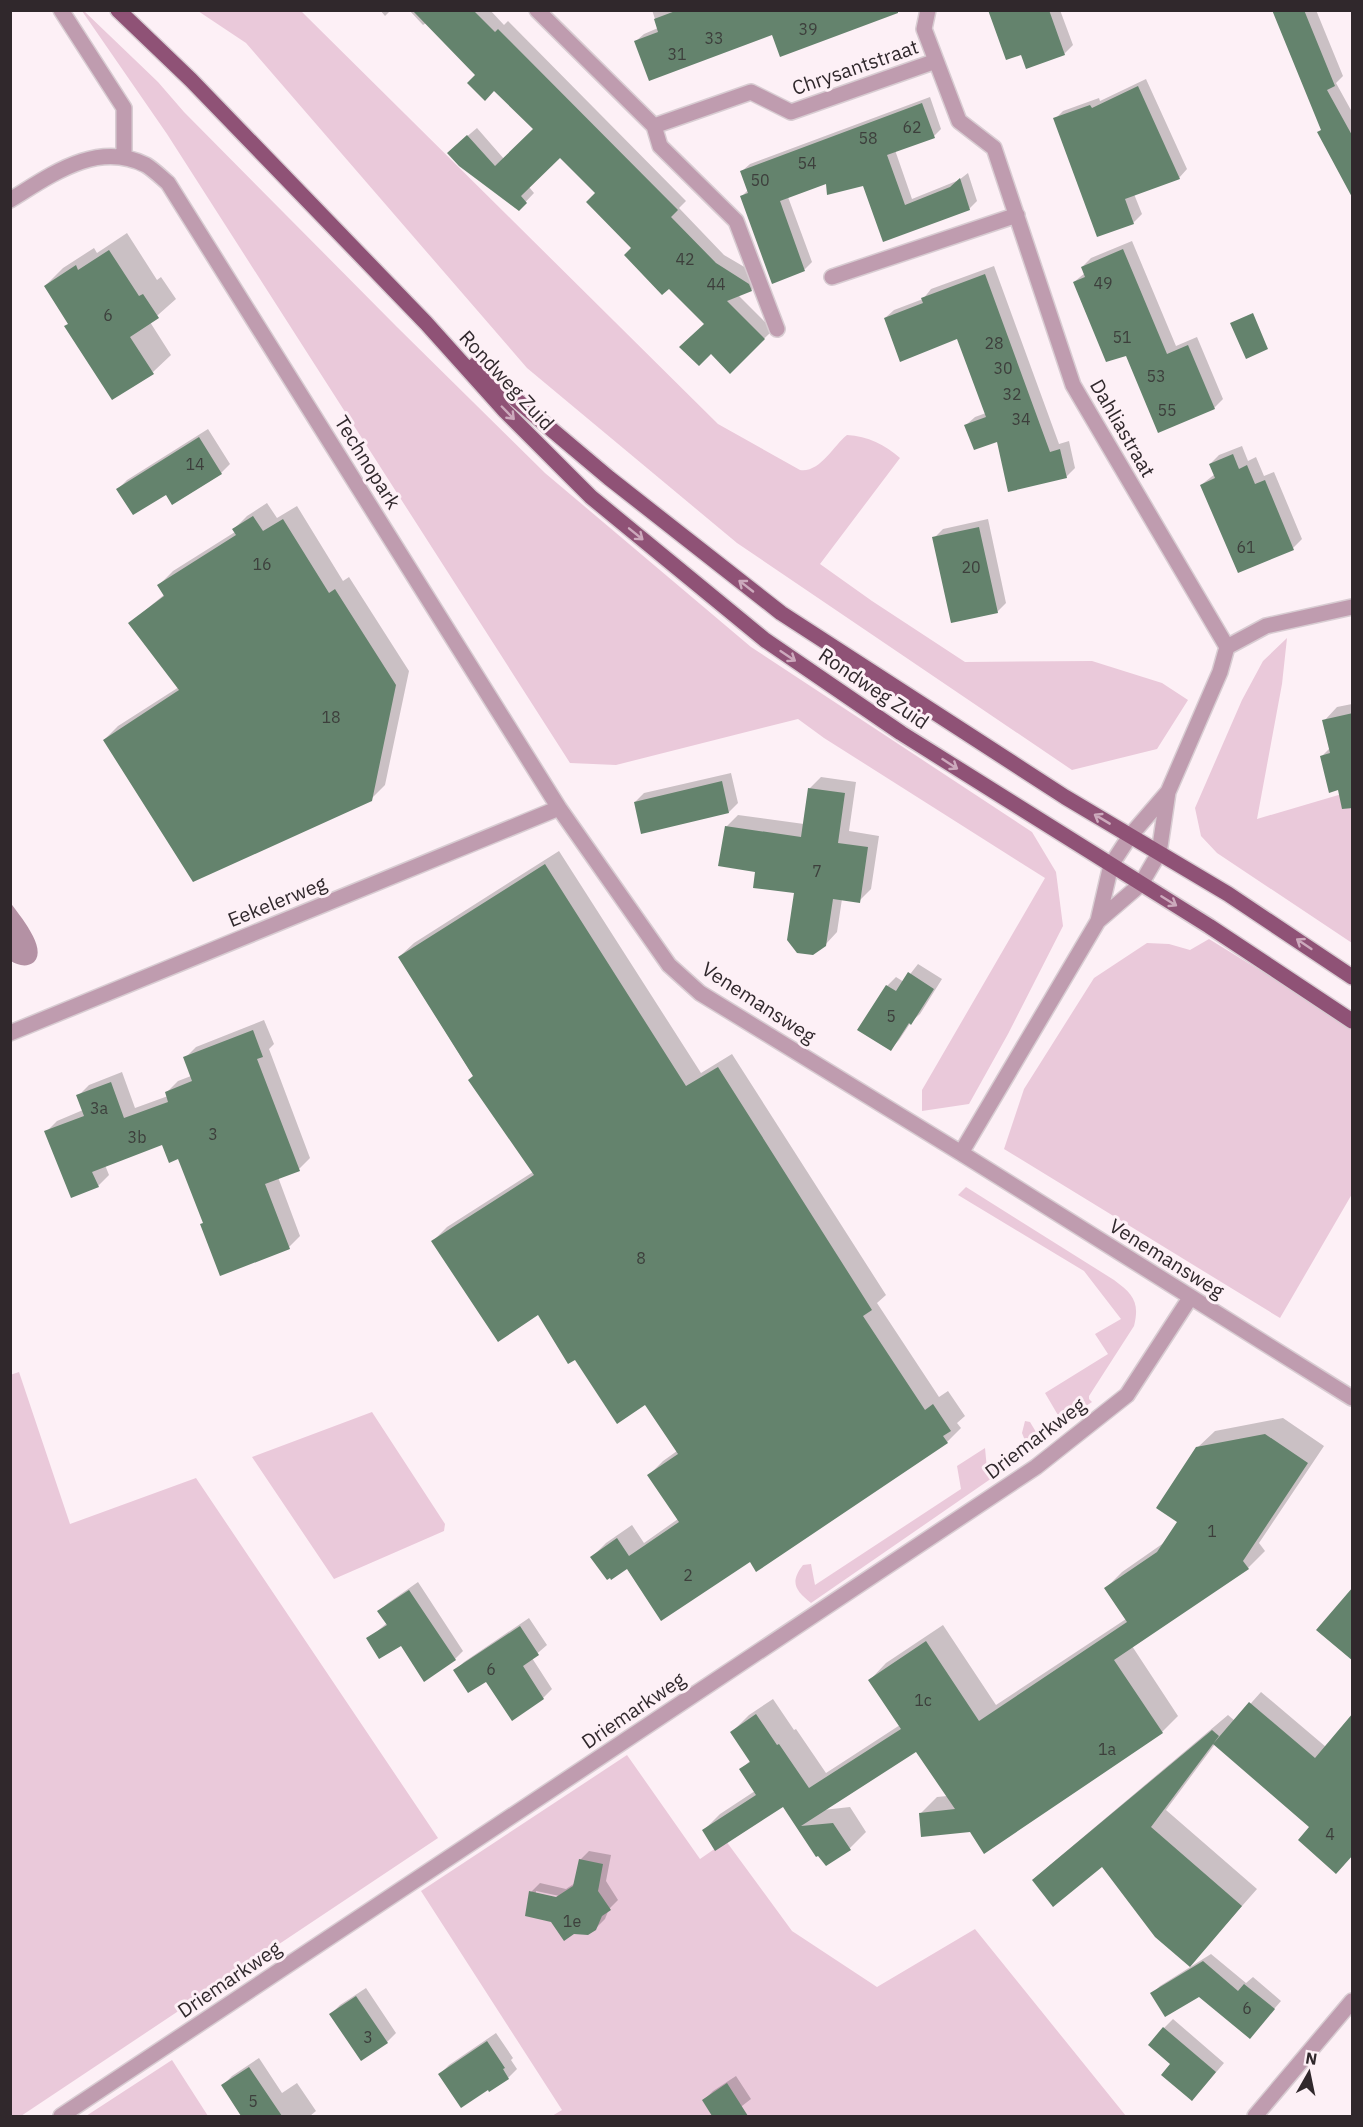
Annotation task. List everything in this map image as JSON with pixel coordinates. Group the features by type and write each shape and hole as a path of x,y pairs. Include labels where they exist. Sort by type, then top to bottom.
{"main road":[{"name":"Rondweg Zuid","path":"118,10 191,80 426,323 505,411 591,497 765,640 901,733 1112,865 1353,1021"},
{"name":"Rondweg Zuid","path":"426,323 609,478 781,613 1056,791 1228,894 1353,976"}],"street":[{"path":"61,10 124,108 123,156"},
{"path":"537,10 654,126 660,146 736,221 777,329"},
{"name":"Dahliastraat","path":"928,10 924,29 959,121 994,148 1073,385 1227,647"},
{"name":"Chrysantstraat","path":"654,126 751,92 791,112 936,61"},
{"name":"Technopark","path":"10,200 68,165 86,159 123,156 148,166 168,183 560,808"},
{"path":"832,277 1017,215"},
{"path":"1098,921 1141,884 1159,853 1168,792 1220,672 1227,647 1266,626 1353,608"},
{"path":"961,1153 1098,921 1112,865 1130,836 1168,792"},
{"name":"Eekelerweg","path":"10,1033 560,808"},
{"name":"Venemansweg","path":"560,808 669,965 700,993 1353,1398"},
{"name":"Driemarkweg","path":"61,2116 1036,1467 1127,1395 1190,1298"},
{"path":"1255,2116 1353,2001"}],"shaded area":[{"path":"82,11 158,82 184,112 545,473 751,647 1032,832 1056,872 1063,926 969,1104 922,1111 922,1090 1045,878 824,738 798,719 616,765 570,763 167,134"},
{"path":"198,11 301,11 718,424 800,470 807,470 820,463 847,435 869,439 894,453 900,458 820,564 965,662 1092,661 1162,683 1188,700 1157,749 1072,770 737,543 527,368 246,43"},
{"path":"1287,638 1282,684 1257,819 1352,791 1352,943 1217,853 1201,836 1195,808 1242,700 1263,661"},
{"path":"10,902 35,940 37,956 34,962 28,965 19,965 11,961"},
{"path":"1209,939 1352,1027 1352,1194 1280,1318 1004,1149 1024,1089 1094,978 1147,943 1169,944 1190,950"},
{"path":"966,1187 1114,1280 1133,1299 1136,1311 1134,1326 1089,1396 1092,1402 1062,1422 1045,1393 1108,1354 1095,1334 1121,1319 1084,1271 958,1195"},
{"path":"19,1372 70,1524 196,1478 438,1838 21,2116 11,2116 10,1375"},
{"path":"372,1412 445,1524 444,1531 334,1579 252,1457"},
{"path":"1025,1421 1030,1422 1039,1437 1037,1447 811,1603 801,1595 795,1582 803,1565 811,1564 815,1585 961,1489 957,1466 985,1448 987,1469 1026,1443 1022,1433"},
{"path":"627,1755 700,1859 726,1841 792,1931 877,1987 975,1929 1126,2116 552,2116 562,2110 421,1891"},
{"path":"172,2060 208,2116 86,2116"}],"building":[{"path":"412,10 473,10 495,32 498,29 678,210 671,217 716,263 749,284 752,291 727,301 765,339 730,374 711,354 699,366 679,347 704,324 669,289 662,295 624,255 631,248 586,202 595,193 560,158 521,196 527,203 519,211 459,166 447,153 467,135 495,166 533,129 494,91 485,101 467,83 475,75"},
{"path":"678,10 898,10 898,13 780,57 772,35 649,81 634,41 658,32 654,19"},
{"path":"988,10 1049,10 1065,55 1026,69 1021,55 1006,60"},
{"path":"1272,10 1304,10 1335,86 1327,90 1353,137 1353,199 1317,132 1321,130"},
{"path":"1138,86 1180,179 1125,199 1134,224 1097,237 1053,118 1090,105 1092,108"},
{"path":"922,103 935,138 887,155 905,205 950,187 960,178 970,210 883,242 863,186 827,195 826,184 780,201 805,271 772,284 740,196 748,193 740,171"},
{"path":"1123,249 1167,354 1188,345 1215,409 1158,433 1126,356 1106,362 1073,282 1085,277 1081,267"},
{"path":"109,250 139,296 143,294 159,318 130,337 154,374 112,400 64,326 68,324 44,286 76,265 78,270"},
{"path":"985,274 1050,452 1060,449 1067,478 1008,492 997,442 974,450 964,425 986,417 957,339 900,362 884,318 923,303 921,298"},
{"path":"1253,313 1268,349 1246,359 1230,323"},
{"path":"199,437 222,474 172,505 166,495 133,515 116,489"},
{"path":"1233,454 1239,469 1247,465 1255,484 1265,480 1294,550 1238,573 1200,485 1215,478 1209,464"},
{"path":"253,516 263,531 283,519 329,593 335,589 396,685 372,801 193,882 103,740 179,690 128,623 164,596 157,585 236,535 232,529"},
{"path":"979,527 998,613 951,623 932,537"},
{"path":"1353,713 1353,808 1342,809 1338,790 1329,793 1320,756 1330,753 1322,720"},
{"path":"722,781 729,813 641,834 634,802"},
{"path":"808,788 845,793 838,843 868,847 860,903 833,899 826,946 813,955 797,953 787,940 794,893 753,888 755,872 718,866 725,826 801,837"},
{"path":"545,864 686,1086 718,1067 872,1310 863,1316 925,1410 933,1404 951,1431 943,1436 948,1443 756,1572 750,1562 661,1621 627,1569 611,1580 610,1578 607,1580 590,1557 617,1538 629,1556 679,1522 647,1475 678,1454 645,1405 617,1424 575,1360 568,1364 538,1315 498,1342 431,1241 534,1175 468,1080 473,1076 398,957"},
{"path":"908,972 934,989 891,1051 857,1030 886,985 896,991"},
{"path":"253,1030 263,1057 257,1059 300,1171 265,1184 290,1249 220,1276 200,1224 203,1223 178,1159 169,1163 162,1145 92,1172 99,1187 71,1198 44,1131 84,1116 76,1095 111,1082 124,1118 168,1102 165,1092 192,1081 183,1057"},
{"path":"1265,1434 1308,1463 1243,1561 1249,1569 1114,1660 1163,1733 984,1854 970,1832 921,1837 919,1813 955,1809 916,1752 801,1826 833,1823 851,1850 826,1866 818,1856 816,1857 783,1807 715,1851 702,1830 756,1795 739,1769 750,1762 730,1732 756,1714 809,1788 901,1729 868,1680 926,1641 979,1721 1127,1622 1104,1588 1157,1552 1177,1522 1156,1508 1196,1447"},
{"path":"1353,1587 1353,1661 1316,1630"},
{"path":"409,1590 456,1660 424,1682 401,1646 379,1659 366,1638 387,1625 377,1611"},
{"path":"520,1626 539,1655 523,1666 544,1699 512,1721 486,1682 468,1693 453,1670"},
{"path":"1249,1702 1315,1758 1353,1713 1353,1855 1336,1874 1298,1840 1309,1827 1213,1744"},
{"path":"1212,1730 1219,1736 1151,1827 1242,1906 1190,1967 1155,1937 1102,1867 1053,1907 1032,1880"},
{"path":"579,1859 603,1864 598,1891 611,1910 602,1916 596,1930 588,1935 574,1934 564,1941 551,1922 525,1916 529,1891 556,1897 573,1886"},
{"path":"1203,1961 1238,1991 1244,1984 1275,2009 1250,2039 1199,1997 1165,2017 1150,1993"},
{"path":"356,1996 388,2043 361,2061 329,2014"},
{"path":"1163,2027 1216,2072 1192,2101 1161,2075 1170,2064 1148,2045"},
{"path":"487,2041 505,2068 503,2069 509,2079 461,2108 438,2074"},
{"path":"249,2067 282,2116 241,2116 221,2085"},
{"path":"727,2083 748,2116 712,2116 702,2100"}]}
